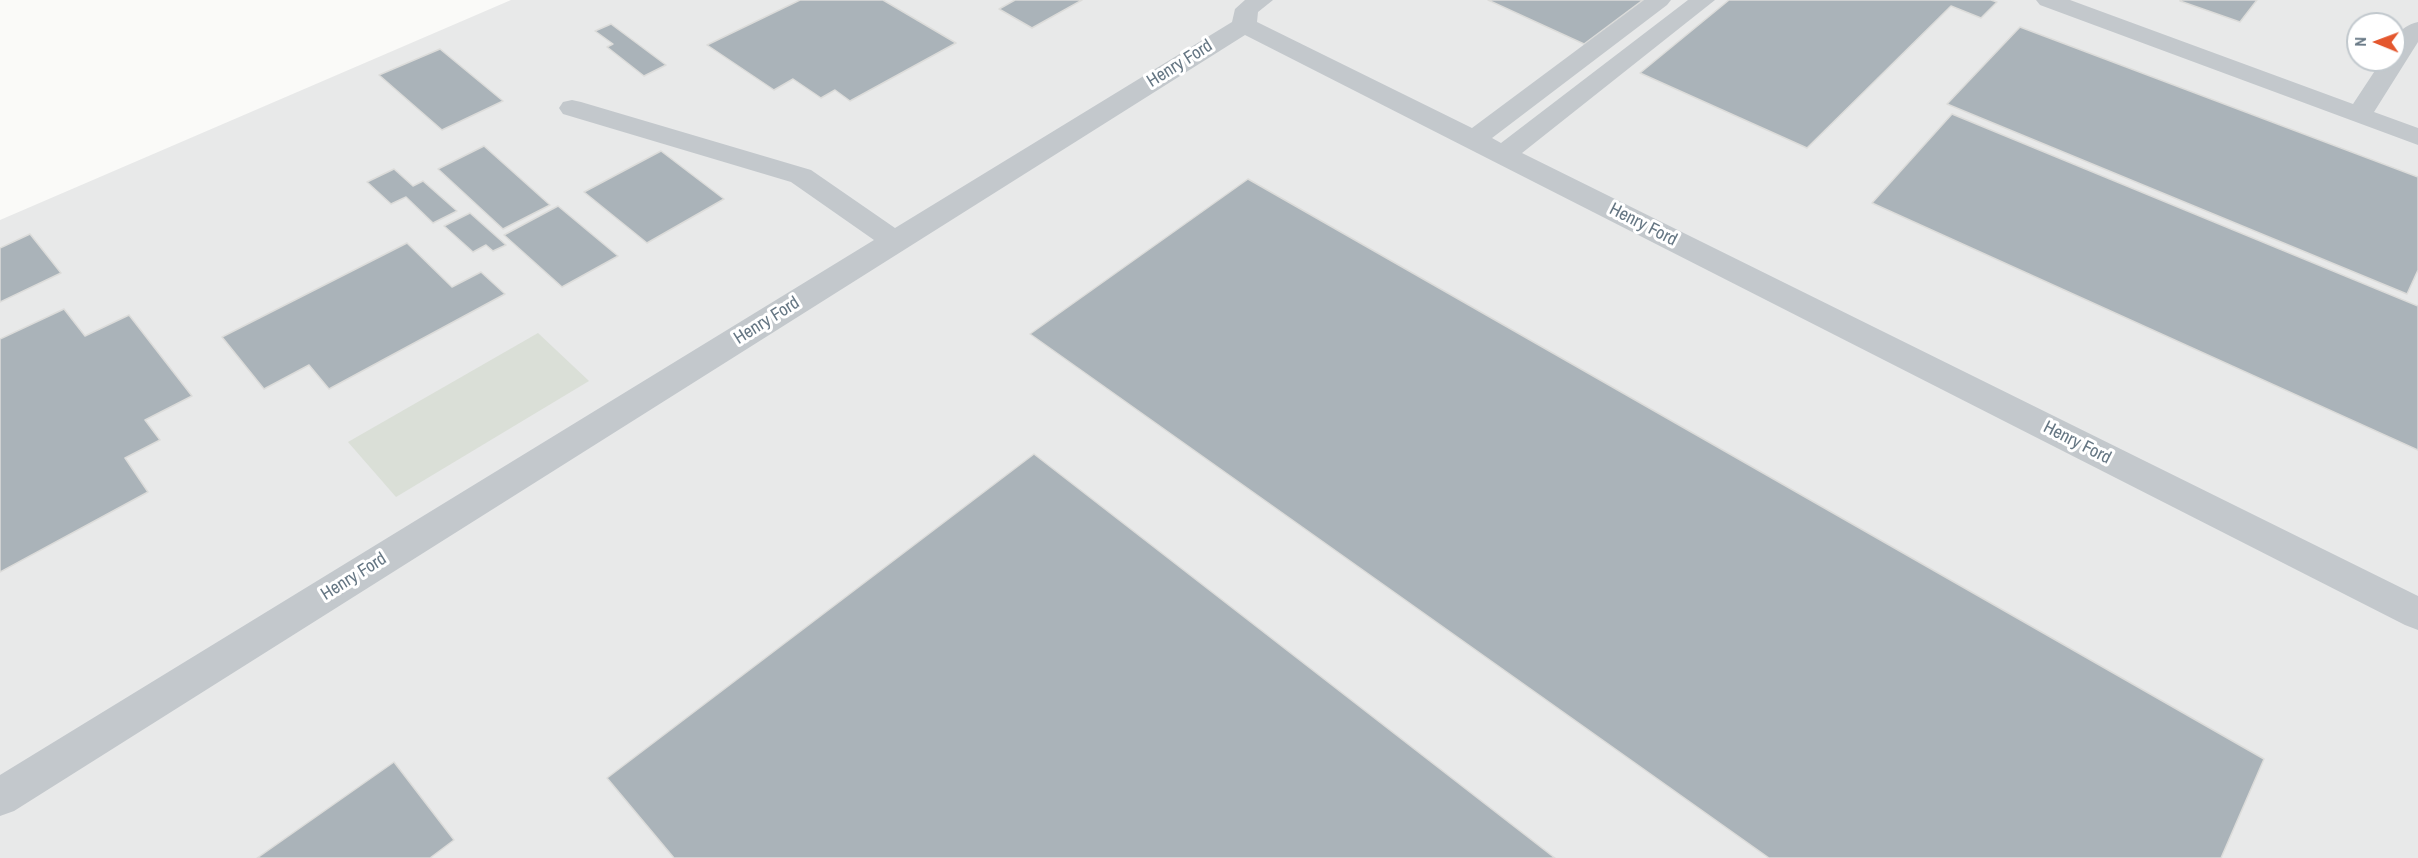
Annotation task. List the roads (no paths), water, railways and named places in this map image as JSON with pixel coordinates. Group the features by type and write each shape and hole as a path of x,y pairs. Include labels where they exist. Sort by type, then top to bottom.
{"street":[{"path":"1473,140 1659,0"},
{"path":"1503,154 1703,0"},
{"path":"2048,0 2418,137"},
{"name":"Henry Ford","path":"0,797 896,241 1245,8 1473,140 2418,614"},
{"path":"2359,116 2412,32 2418,29"},
{"path":"572,108 801,176 896,241"}]}
